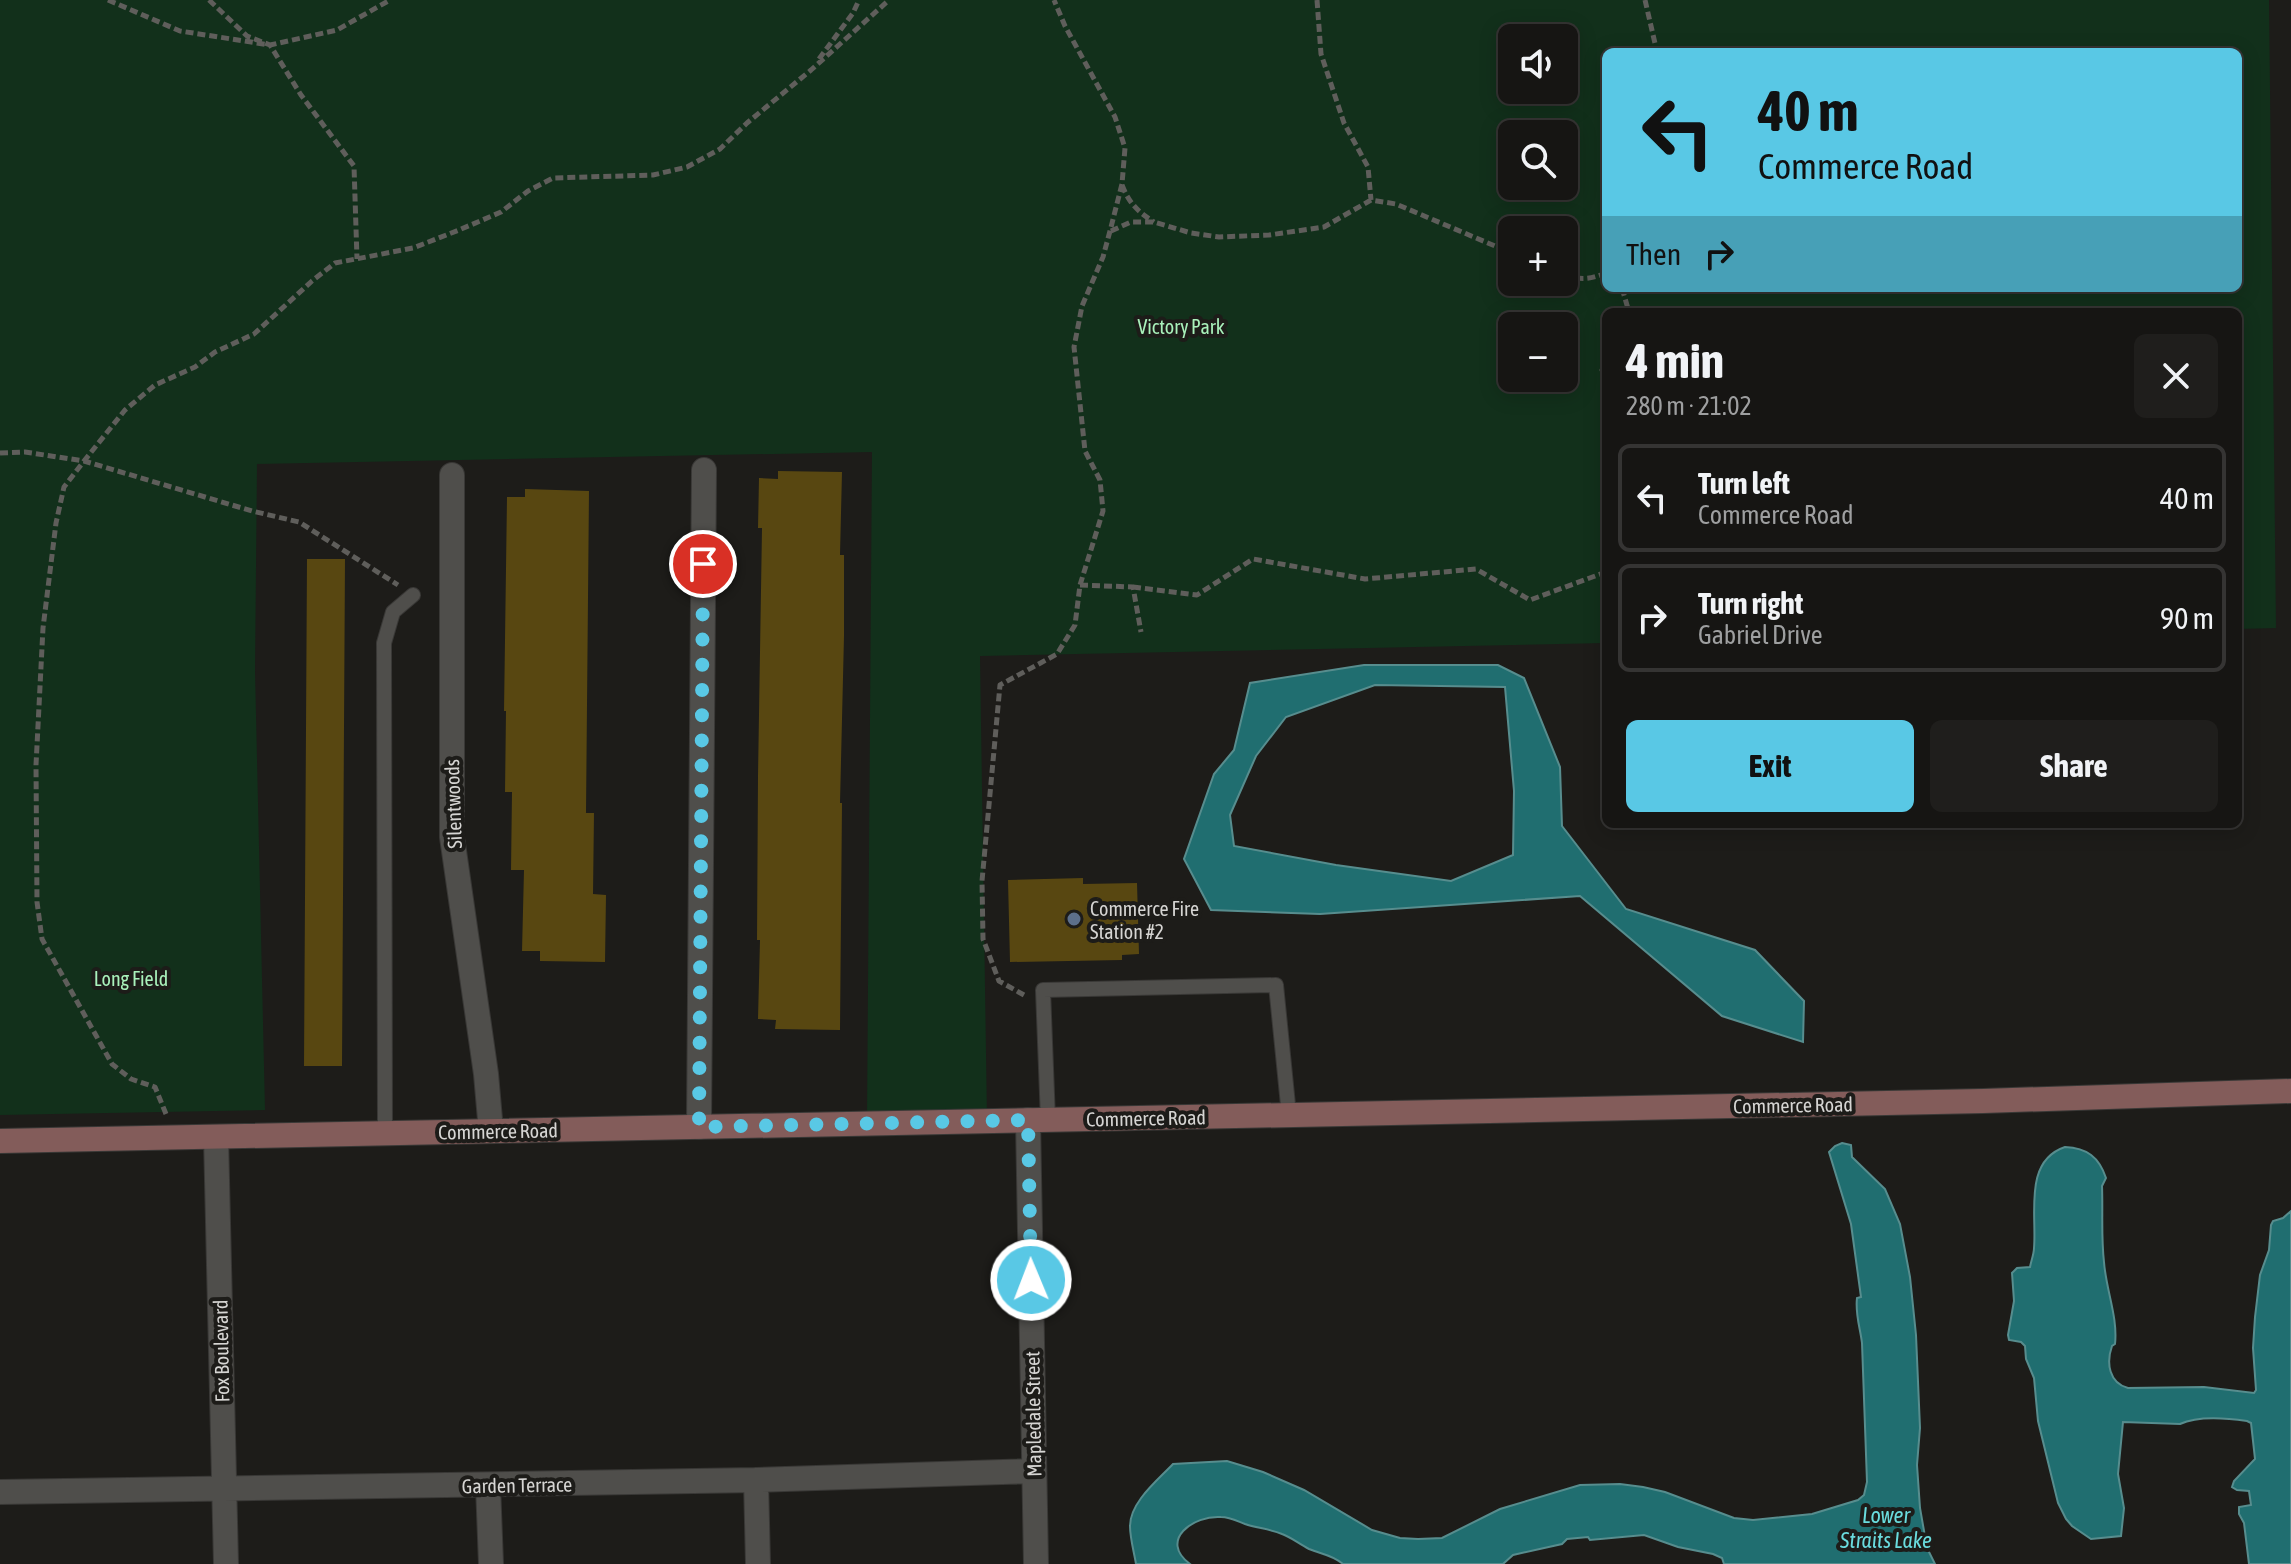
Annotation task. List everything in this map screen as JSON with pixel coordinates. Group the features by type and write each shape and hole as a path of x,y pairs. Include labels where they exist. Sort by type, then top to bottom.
{"main road":[{"name":"Commerce Road","path":"0,1141 2058,1099 2291,1091"}],"street":[{"path":"699,1127 704,470"},
{"name":"Silentwoods","path":"452,475 452,837 486,1074 491,1131"},
{"name":"Mapledale Street","path":"1036,1564 1034,1471 1038,1120"},
{"name":"Fox Boulevard","path":"216,1137 226,1564"},
{"name":"Garden Terrace","path":"0,1492 756,1480 1034,1471"},
{"path":"756,1480 758,1564"},
{"path":"488,1485 491,1564"}],"lane":[{"path":"385,1134 384,643 393,612 413,595"},
{"path":"1038,1120 1043,990 1276,985 1289,1115"}],"path":[{"path":"108,0 180,31 270,45 337,30 390,0"},
{"path":"209,0 247,36 270,45 301,95 354,166 357,259"},
{"path":"811,70 853,13 859,0"},
{"path":"174,1138 155,1087 131,1079 112,1064 42,939 37,902 36,765 43,628 56,523 64,487 125,410 155,385 254,334 335,263 413,248 501,212 528,191 553,178 653,175 687,167 720,149 889,0"},
{"path":"1044,1009 999,981 983,939 982,881 1000,685 1057,654 1075,625 1080,585 1103,511 1100,480 1085,451 1074,347 1082,306 1103,257 1110,231 1122,184 1125,148 1115,117 1054,0"},
{"path":"1317,0 1321,54 1344,123 1368,167 1371,200"},
{"path":"1645,0 1656,48"},
{"path":"1122,184 1138,212 1154,222 1191,233 1219,237 1269,235 1324,227 1371,200 1396,204 1498,247"},
{"path":"1110,231 1131,222 1154,222"},
{"path":"1578,278 1590,279 1602,274"},
{"path":"0,453 25,452 84,461 299,522 413,595"},
{"path":"1080,585 1133,587 1197,595 1253,559 1365,579 1476,569 1530,600 1602,573"},
{"path":"1133,587 1141,632"}],"green space":[{"name":"Victory Park","path":"0,0 2269,0 2276,628 2242,629 2242,308 1602,308 1602,643 980,656 987,1119 867,1120 872,452 257,464 255,671 265,1110 0,1115"}],"water":[{"path":"1364,665 1498,665 1524,678 1560,767 1562,826 1626,909 1755,950 1804,1001 1803,1042 1722,1016 1580,896 1320,914 1211,910 1184,859 1214,774 1234,750 1250,683","holes":["1375,685 1505,687 1514,791 1513,855 1451,881 1336,865 1234,846 1230,815 1256,756 1286,717"]},
{"name":"Lower Straits Lake","path":"1842,1143 1851,1145 1852,1157 1885,1189 1900,1224 1916,1335 1920,1508 1927,1548 1935,1564 1724,1564 1722,1558 1713,1554 1678,1547 1644,1535 1567,1539 1562,1544 1513,1555 1503,1564 1343,1564 1282,1534 1230,1518 1211,1517 1191,1525 1179,1538 1181,1555 1190,1564 1136,1564 1131,1517 1146,1492 1173,1464 1227,1461 1263,1472 1304,1490 1372,1530 1400,1538 1418,1539 1442,1538 1500,1509 1580,1485 1643,1487 1734,1518 1753,1520 1812,1514 1858,1500 1864,1495 1867,1482 1862,1343 1857,1310 1857,1298 1861,1297 1851,1224 1829,1152"},
{"path":"2065,1147 2080,1149 2091,1155 2100,1164 2106,1178 2102,1186 2103,1253 2115,1334 2109,1365 2117,1382 2128,1388 2204,1387 2254,1393 2253,1348 2260,1275 2269,1250 2271,1225 2291,1211 2291,1564 2249,1564 2239,1507 2251,1505 2249,1491 2232,1487 2255,1459 2251,1423 2247,1421 2213,1418 2180,1424 2123,1422 2118,1474 2124,1508 2121,1536 2091,1539 2066,1519 2058,1503 2038,1421 2034,1378 2026,1359 2025,1346 2009,1340 2008,1335 2014,1301 2012,1273 2017,1268 2030,1267 2034,1253 2034,1205 2038,1176 2052,1154"}],"building":[{"path":"778,471 842,472 840,555 844,555 844,636 840,1030 775,1029 776,1020 758,1019 762,528 758,528 759,478 778,479"},
{"path":"525,489 589,491 586,813 594,813 593,894 606,895 605,962 540,961 540,951 522,951 524,870 511,870 512,792 505,792 504,711 507,497 525,497"},
{"path":"307,559 345,559 342,1066 304,1066"},
{"name":"Commerce Fire Station #2","path":"1083,878 1083,884 1137,883 1139,954 1122,955 1122,960 1010,962 1008,880"}],"place":[{"name":"Commerce Fire Station #2","path":"1074,919"}],"route":[{"path":"703,564 699,1127 1028,1120 1031,1280"}],"park label":[{"name":"Long Field","path":"131,978"}]}
